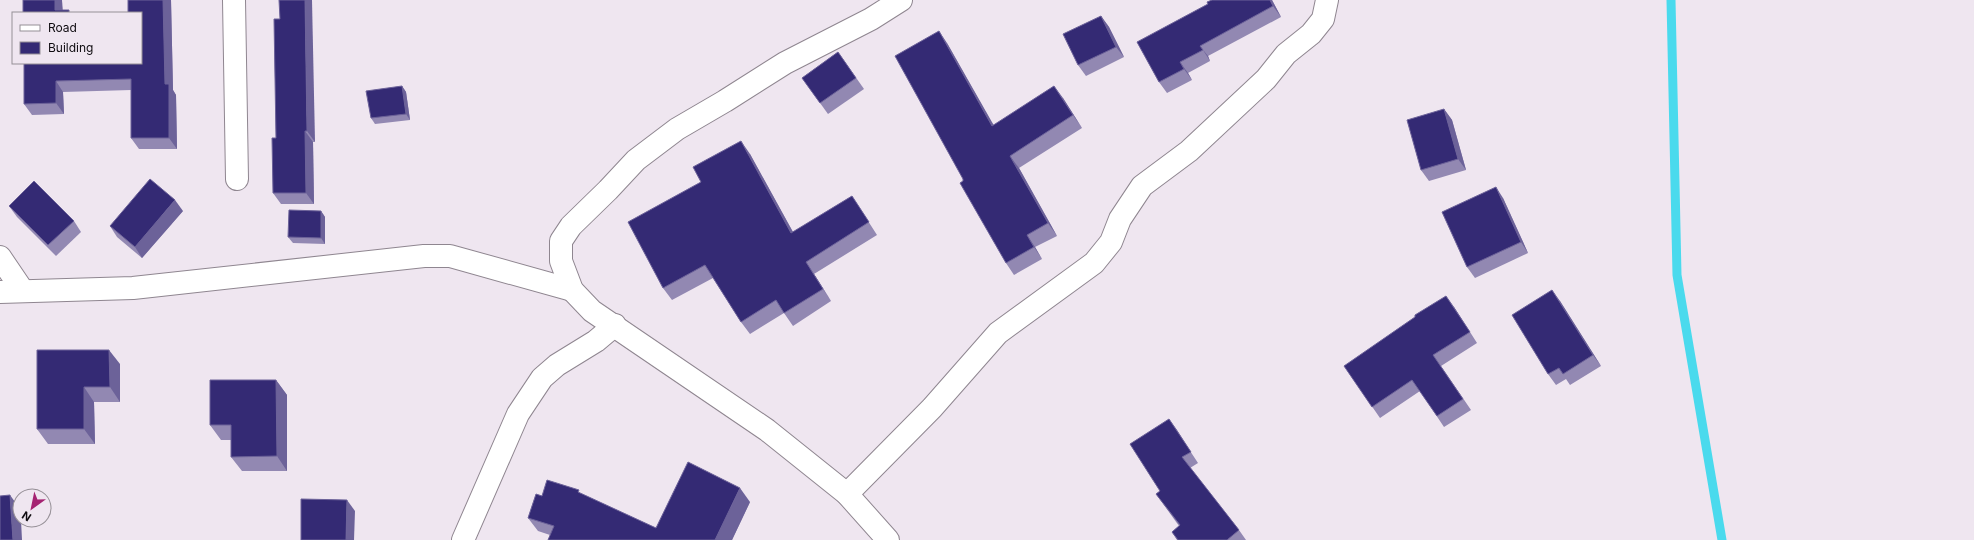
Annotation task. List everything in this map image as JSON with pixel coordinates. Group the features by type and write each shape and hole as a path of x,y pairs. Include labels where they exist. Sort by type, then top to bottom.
{"street":[{"path":"234,0 237,179"},
{"path":"888,540 847,494 767,430 615,325 592,311 572,290 561,261 561,241 571,226 636,160 677,129 785,63 871,19 900,0"},
{"path":"847,494 932,408 998,333 1094,263 1111,242 1120,219 1142,186 1189,151 1266,79 1286,54 1311,34 1323,19 1327,0"},
{"path":"0,292 134,288 424,256 450,256 572,290"},
{"path":"0,257 23,291"},
{"path":"463,540 518,414 542,378 557,365 596,341 615,325"}],"building":[{"path":"23,0 55,0 55,10 69,10 69,12 23,12"},
{"path":"128,0 163,0 165,84 169,84 169,138 131,138 131,79 56,81 56,103 24,104 24,64 142,64 142,12 128,12"},
{"path":"279,0 305,0 307,131 305,131 306,193 273,193 272,138 276,138 274,19 280,19"},
{"path":"1212,0 1270,0 1273,6 1200,46 1203,50 1180,62 1184,69 1159,82 1137,42 1208,4 1207,2"},
{"path":"1101,16 1116,47 1078,65 1063,34"},
{"path":"939,31 992,126 1054,86 1073,115 1010,156 1048,223 1027,235 1034,247 1006,263 960,183 963,179 895,56"},
{"path":"838,52 856,78 820,103 802,78"},
{"path":"402,86 406,114 371,118 366,91"},
{"path":"1444,109 1458,159 1421,170 1407,120"},
{"path":"741,141 791,233 852,196 869,222 806,262 823,289 784,313 776,300 741,322 705,265 663,288 628,222 701,182 693,167"},
{"path":"150,179 175,200 135,247 110,226"},
{"path":"34,181 74,221 48,245 9,206"},
{"path":"1496,187 1521,242 1467,267 1442,212"},
{"path":"289,210 321,211 321,238 288,237"},
{"path":"1552,290 1593,355 1563,374 1559,368 1548,374 1512,315"},
{"path":"1446,296 1470,332 1433,355 1463,399 1437,416 1412,380 1372,407 1344,366 1415,317 1415,315"},
{"path":"37,350 109,350 110,387 84,387 84,429 37,429"},
{"path":"210,380 276,380 277,456 231,457 231,425 210,425"},
{"path":"1169,419 1191,452 1182,457 1239,530 1227,540 1178,540 1172,532 1180,525 1156,494 1160,491 1130,444"},
{"path":"688,462 740,488 715,540 548,540 554,526 528,518 536,494 542,496 547,480 579,490 578,492 656,528"},
{"path":"10,495 13,540 0,540 0,496"},
{"path":"301,499 347,500 346,540 301,540"}],"waterway":[{"path":"1671,0 1677,275 1722,540"}]}
